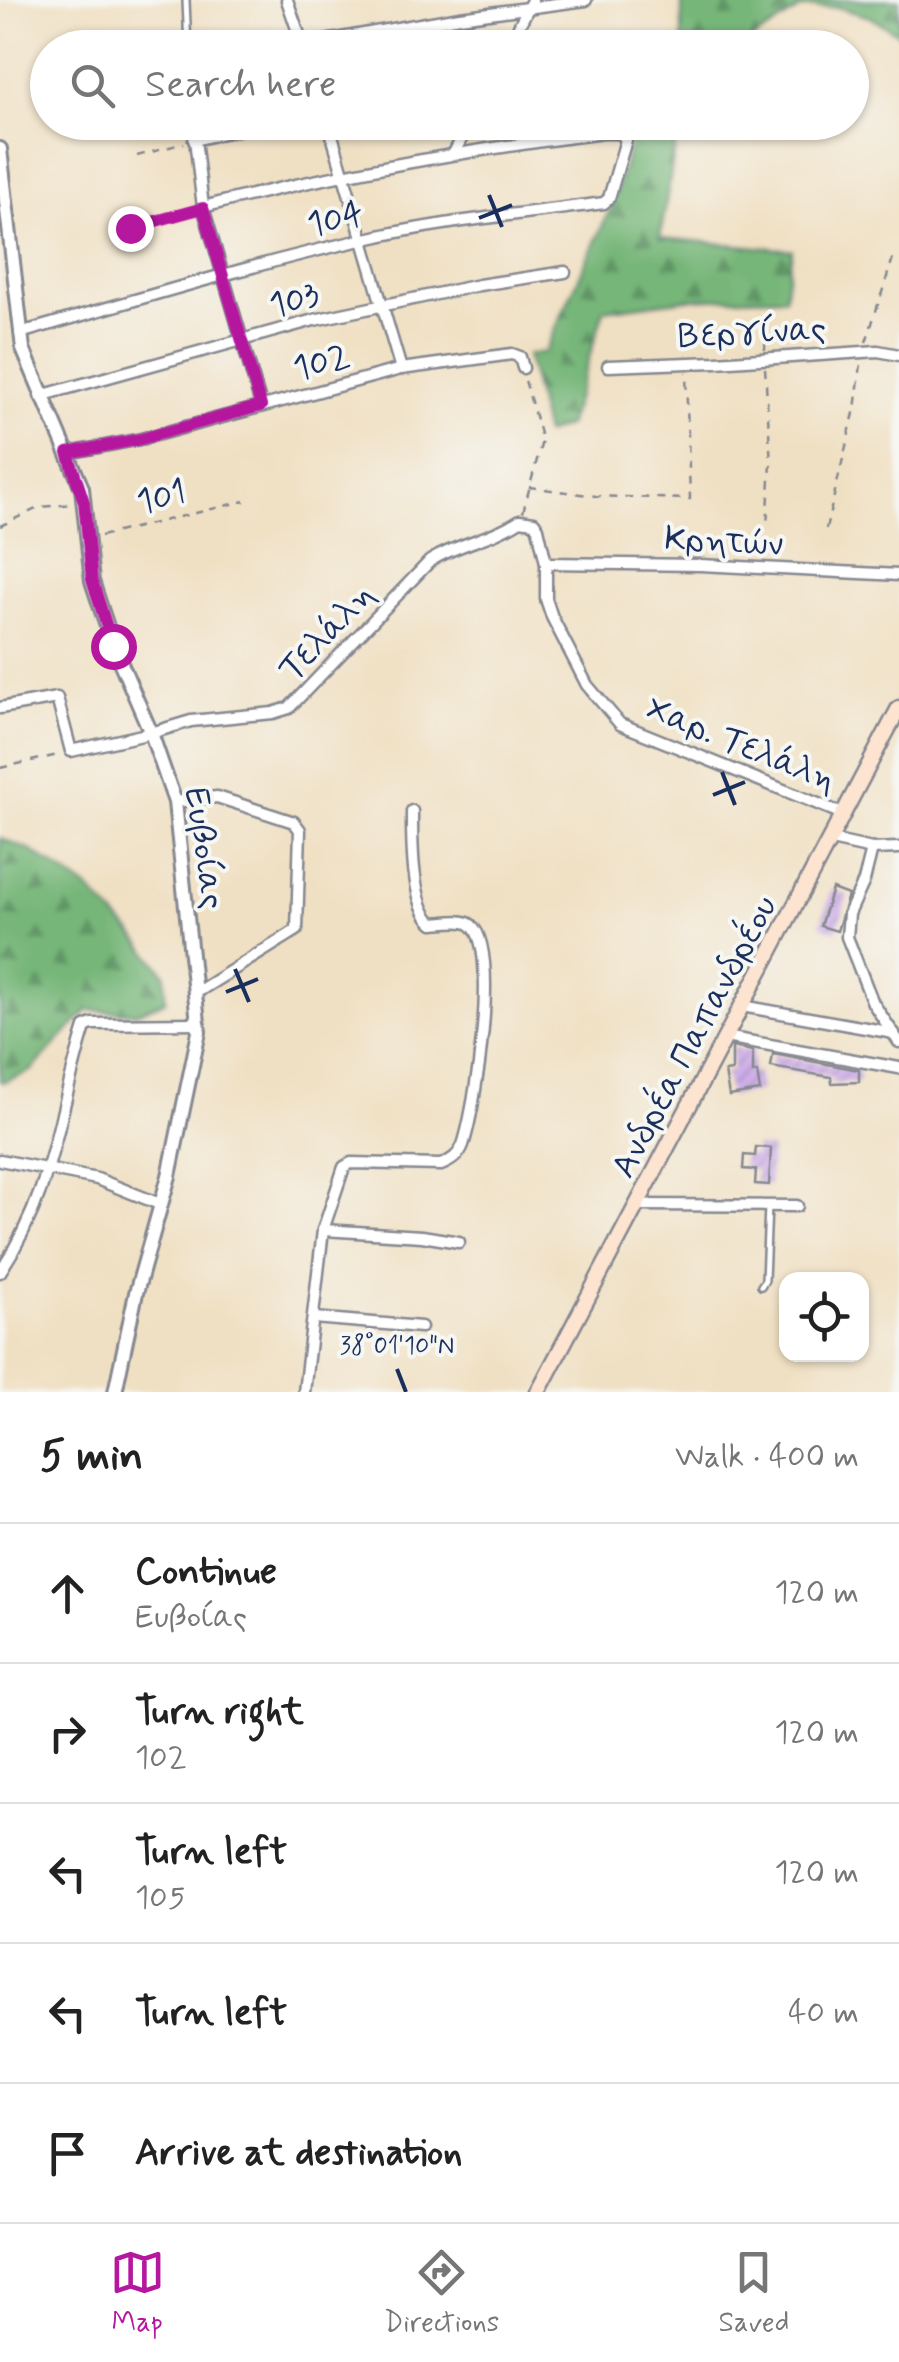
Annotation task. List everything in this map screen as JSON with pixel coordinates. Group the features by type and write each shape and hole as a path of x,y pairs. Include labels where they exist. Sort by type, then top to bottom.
{"main road":[{"name":"Ανδρέα Παπανδρέου","path":"538,1392 899,708"}],"street":[{"path":"287,0 297,30"},
{"path":"385,30 530,4 586,0"},
{"path":"517,30 530,4"},
{"path":"194,140 203,208 261,406"},
{"path":"334,140 401,369"},
{"path":"203,208 344,173 454,152 460,140"},
{"name":"104","path":"454,152 548,140"},
{"name":"104","path":"20,332 221,274 363,239 494,216 604,203 609,198 626,140"},
{"name":"Ευβοίας","path":"0,149 4,219 20,332 40,396 68,453 84,502 98,602 175,802 198,1023 193,1072 162,1205 136,1293 115,1392"},
{"name":"103","path":"40,396 314,320 478,285 565,272"},
{"name":"Βεργίνας","path":"608,366 878,350 899,355"},
{"name":"102","path":"68,453 141,439 401,369 512,354 520,357 523,368"},
{"name":"Χαρ. Τελάλη","path":"520,520 538,526 546,563 546,600 552,617 587,685 620,724 842,814"},
{"name":"Τελάλη","path":"70,751 151,734 191,720 260,715 289,708 430,561 498,534 520,520"},
{"name":"Κρητών","path":"546,563 700,565 899,575"},
{"path":"0,708 50,696 57,698 70,751"},
{"path":"175,802 217,797 294,822 300,830 297,930 194,994"},
{"path":"304,1392 323,1230 346,1165 450,1162 462,1147 480,1057 485,1012 483,953 472,925 433,922 423,911 412,844 412,811"},
{"path":"831,840 872,849 899,848"},
{"path":"872,849 864,881 849,914 847,937 873,1002 896,1038"},
{"path":"742,1006 896,1038"},
{"path":"0,1272 22,1237 50,1169 87,1025 198,1023"},
{"path":"726,1037 899,1068"},
{"path":"0,1160 98,1179 162,1205"},
{"path":"637,1205 797,1206"},
{"path":"323,1230 459,1242"},
{"path":"314,1318 421,1327"}],"lane":[{"path":"186,0 187,30"},
{"path":"761,1286 768,1206"}],"path":[{"path":"137,156 194,140"},
{"path":"130,228 203,208"},
{"path":"826,529 856,408 862,353 878,314 894,255"},
{"path":"766,319 771,464 767,526"},
{"path":"529,487 596,496 690,498 685,363"},
{"path":"520,520 542,441 523,368"},
{"path":"0,526 40,507 84,502"},
{"name":"101","path":"88,539 245,502"},
{"path":"0,768 70,751"}],"green space":[{"path":"682,0 899,0 899,34 870,17 837,7 801,8 767,30 682,30"},
{"path":"632,140 676,140 660,238 792,250 785,297 687,299 604,310 568,425 545,434 527,355 545,352 611,207"},
{"path":"0,838 30,850 87,888 134,935 165,974 165,1001 136,1013 88,1010 31,1071 4,1082 0,1081"}],"building":[{"path":"832,889 848,895 837,931 820,926"},
{"path":"732,1047 753,1051 753,1073 757,1072 760,1091 729,1096 725,1072 732,1071"},
{"path":"773,1054 859,1070 859,1082 832,1083 831,1077 771,1067"},
{"path":"756,1147 771,1148 769,1185 755,1184 756,1170 743,1169 744,1155 755,1156"}],"route":[{"path":"113,646 92,580 82,488 68,453 141,439 261,406 203,208 130,228"}]}
